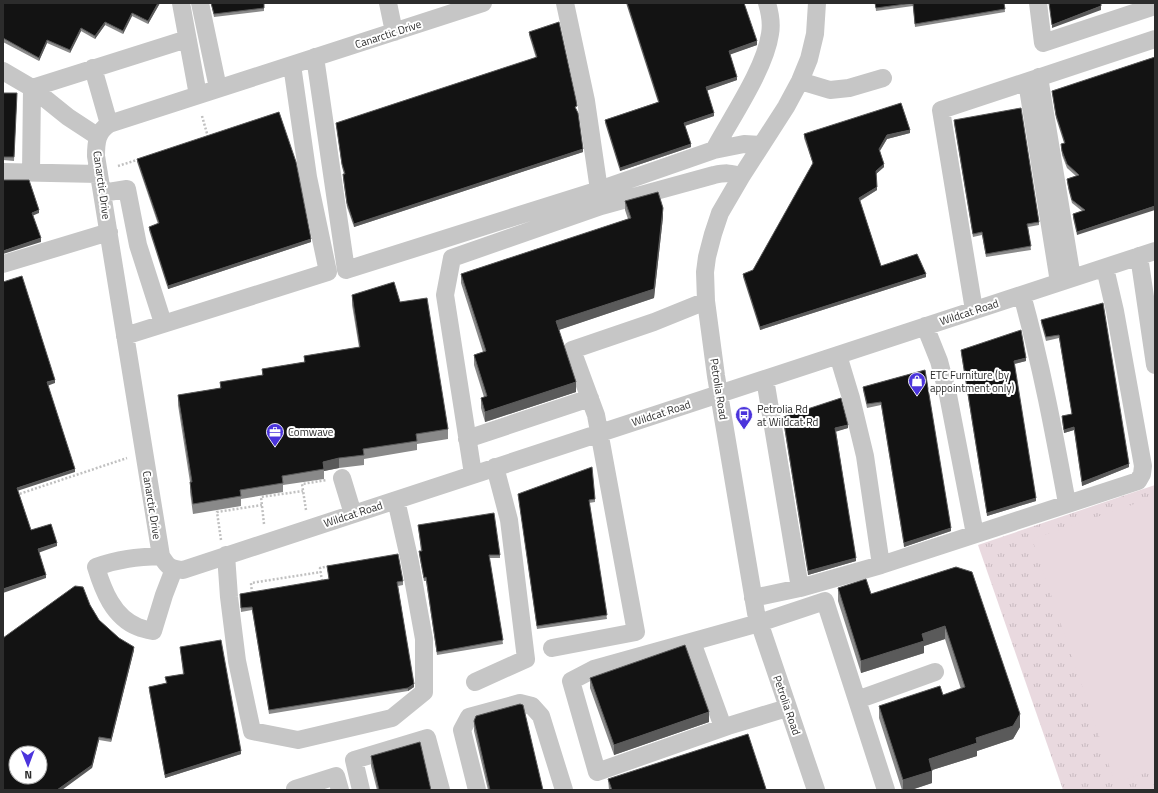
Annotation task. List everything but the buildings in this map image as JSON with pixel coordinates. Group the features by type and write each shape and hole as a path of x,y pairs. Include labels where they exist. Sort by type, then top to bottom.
{"street":[{"path":"180,3 198,95"},
{"path":"200,3 218,88"},
{"path":"388,3 394,32"},
{"name":"Canarctic Drive","path":"167,564 125,336 99,174 96,145 103,130 218,88 482,3"},
{"path":"565,3 586,101 600,198"},
{"path":"714,150 754,77 767,48 771,21 767,3"},
{"name":"Petrolia Road","path":"816,790 787,708 753,598 706,301 705,272 707,257 720,214 741,176 786,107 800,81 809,59 815,34 817,3"},
{"path":"1038,3 1043,43 1128,9 1155,6"},
{"path":"32,88 187,39"},
{"path":"974,310 941,110 1155,39"},
{"path":"315,57 346,270 600,198 714,174 734,173 741,176"},
{"path":"125,336 328,272 308,177 292,65"},
{"path":"93,68 103,130"},
{"path":"3,71 32,88 68,116 103,130"},
{"path":"800,81 830,90 848,88 883,78"},
{"path":"1033,79 1065,280"},
{"path":"31,173 32,88"},
{"path":"473,474 445,295 452,258 714,150 744,144 761,145"},
{"path":"3,172 99,174"},
{"path":"102,193 127,189 138,245 163,323"},
{"path":"3,264 109,232"},
{"path":"1147,254 1155,365"},
{"name":"Wildcat Road","path":"167,564 183,570 1147,254"},
{"path":"753,598 800,588 881,565 1138,481 1142,474 1143,466 1115,311 1105,268"},
{"path":"1022,294 1031,326 1047,399 1067,503"},
{"path":"552,648 636,632 596,415 572,350 654,322 706,301"},
{"path":"925,326 939,360 948,395 975,534"},
{"path":"838,355 851,398 865,456 881,565"},
{"path":"765,379 800,588"},
{"path":"467,439 590,398"},
{"path":"474,682 526,659 509,520 495,467"},
{"path":"342,478 353,514"},
{"path":"226,556 229,597 237,661 252,731 298,740 392,718 424,692 424,639 410,562 396,500"},
{"path":"787,708 724,727 597,772 572,682 594,669 760,623 825,601 886,790"},
{"path":"692,642 724,727"},
{"path":"857,700 935,672"},
{"path":"477,790 462,730 469,717 520,703 532,706 541,716 564,790"},
{"path":"361,790 354,760 427,738 441,790"},
{"path":"295,789 336,776 340,790"}],"path":[{"path":"202,116 208,137"},
{"path":"200,139 215,134"},
{"path":"118,166 140,159"},
{"path":"10,497 128,458"},
{"path":"306,510 302,484 342,478"},
{"path":"264,524 261,498 303,491"},
{"path":"220,538 217,512 262,505"},
{"path":"322,582 320,568 334,565"},
{"path":"229,597 252,593 251,583 321,572"}],"green space":[{"path":"1155,485 1155,790 1063,790 978,545"},
{"path":"1155,497 1155,770 1115,783 1032,539"}],"place":[{"name":"ETC Furniture (by appointment only)","path":"917,396"},
{"name":"Petrolia Rd at Wildcat Rd","path":"744,430"},
{"name":"Comwave","path":"275,447"}]}
